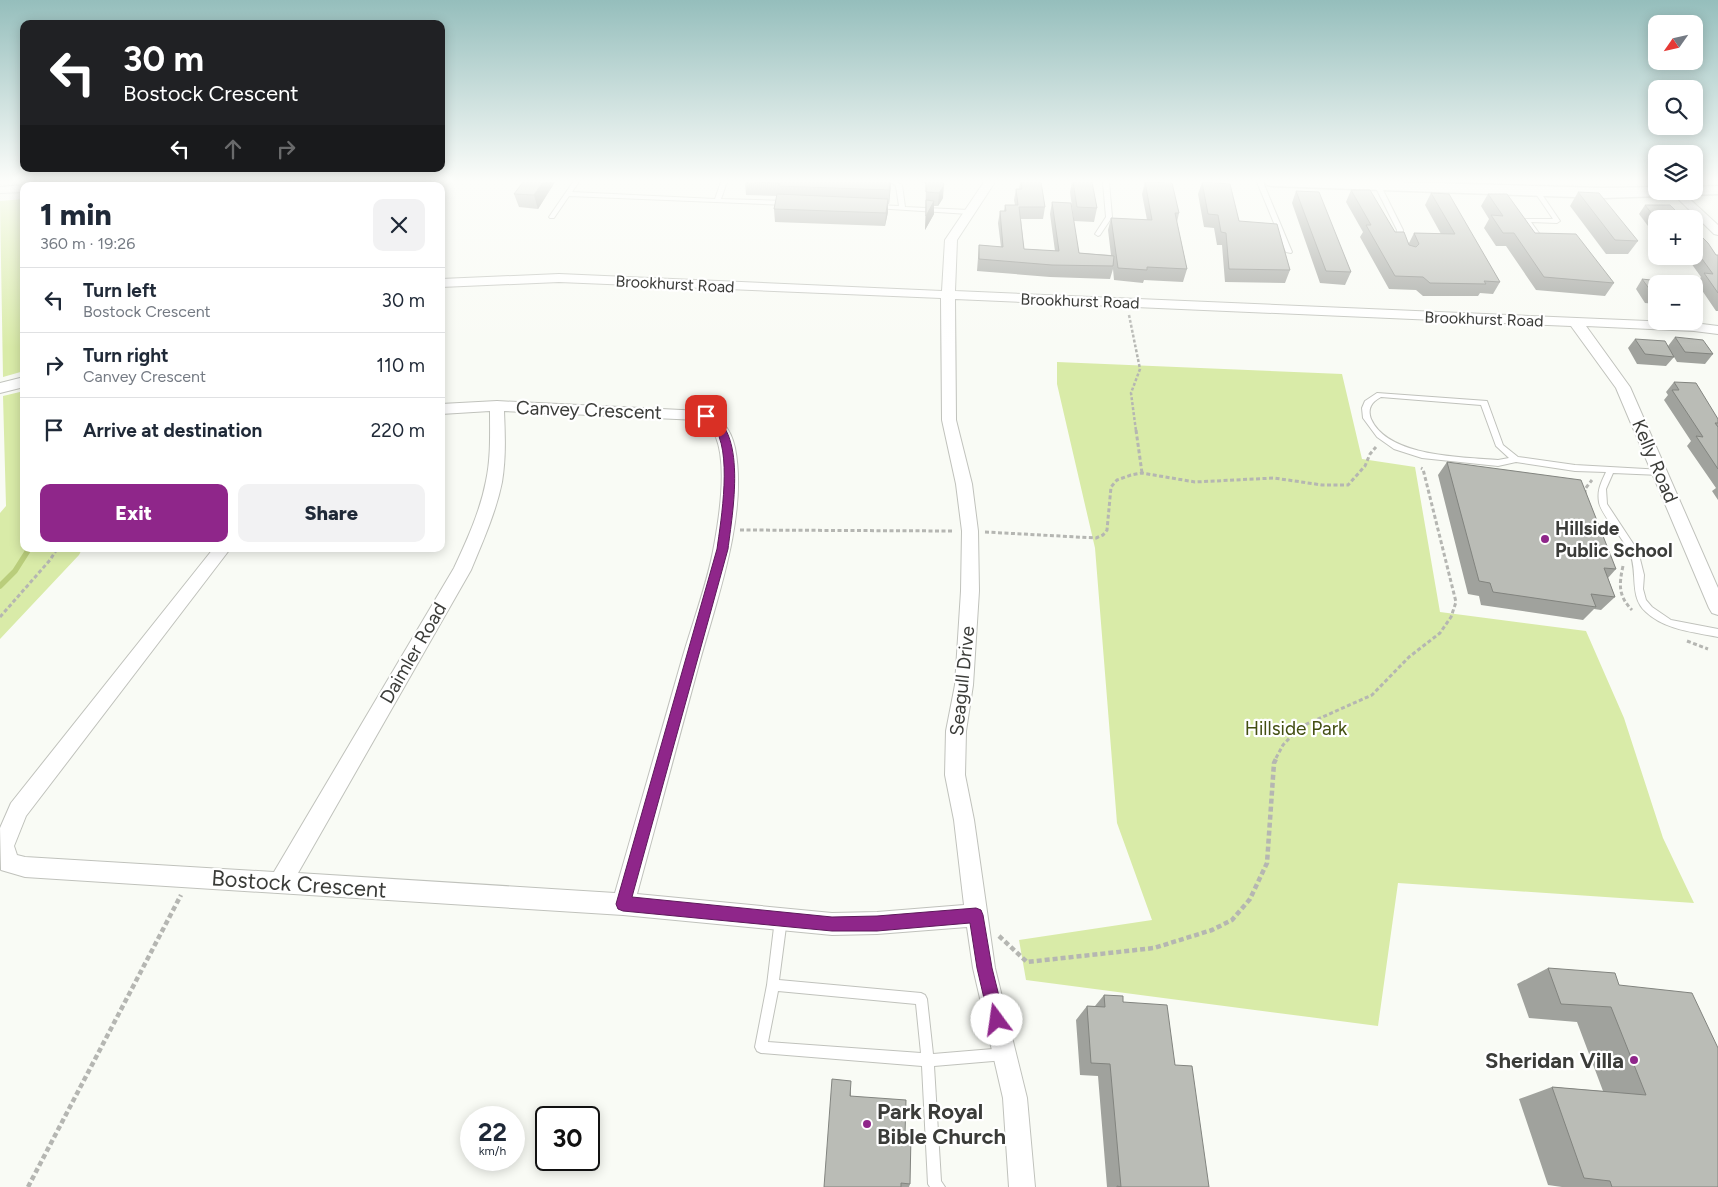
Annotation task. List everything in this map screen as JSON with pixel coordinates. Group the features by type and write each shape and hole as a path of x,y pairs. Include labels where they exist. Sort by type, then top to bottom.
{"street":[{"name":"Seagull Drive","path":"953,237 948,296 949,420 964,484 970,531 968,625 964,685 956,731 955,775 964,820 984,968 1015,1098 1022,1187"},
{"name":"Brookhurst Road","path":"445,283 559,278 1576,322 1718,330"},
{"name":"Kelly Road","path":"1576,322 1623,386 1718,608"},
{"path":"0,388 20,383"},
{"name":"Canvey Crescent","path":"445,409 497,406 678,413 706,416 717,424 728,448 728,506 713,588 623,904"},
{"name":"Daimler Road","path":"280,883 466,561 489,501 496,468 497,406"},
{"name":"Bostock Crescent","path":"220,552 18,810 3,846 9,863 25,866 190,878 623,904 832,924 877,923 976,915"}],"lane":[{"path":"1284,237 1290,252"},
{"path":"1399,237 1405,250"},
{"path":"1516,459 1500,446 1484,402 1375,396 1369,401 1366,408 1367,418 1380,435 1402,449 1422,454 1498,463 1516,459 1575,468 1660,472"},
{"path":"1612,469 1602,489 1603,504 1634,551 1640,575 1638,589 1642,601 1649,610 1669,623 1718,633"},
{"path":"781,919 773,986 761,1047 928,1060 1006,1054"},
{"path":"773,986 921,999 928,1060 935,1184 938,1187"}],"path":[{"path":"1127,303 1140,369 1131,393 1142,473"},
{"path":"725,530 970,531 1096,538 1103,535 1107,530 1111,487 1117,480 1142,473 1195,482 1274,478 1322,485 1348,485 1365,466 1370,454 1379,444 1398,455 1402,449"},
{"path":"976,915 1027,962 1154,948 1212,930 1232,920 1250,899 1267,863 1274,764 1283,745 1300,728 1372,695 1409,657 1440,633 1451,616 1456,602 1424,469 1414,466"},
{"path":"0,616 55,552"},
{"path":"28,1187 190,878"}],"green space":[{"path":"1,237 20,237 20,372 3,377"},
{"name":"Hillside Park","path":"1057,362 1342,374 1362,459 1415,467 1440,612 1586,631 1624,718 1663,838 1694,903 1398,883 1378,1026 1026,980 1019,940 1152,920 1117,823 1095,548 1057,384"},
{"path":"20,392 20,552 80,552 0,639 0,513 6,506 3,396"}],"building":[{"path":"1002,237 1023,237 1024,249 1059,251 1057,237 1077,237 1079,253 1114,256 1113,266 1052,265 979,259 979,245 1003,247"},
{"path":"1114,237 1180,237 1187,269 1147,267 1147,270 1118,268"},
{"path":"1226,237 1281,237 1290,270 1229,269"},
{"path":"1313,237 1337,237 1351,272 1326,271"},
{"path":"1373,237 1406,237 1409,245 1416,247 1419,244 1416,237 1474,237 1500,282 1484,281 1486,284 1430,283 1423,277 1395,276"},
{"path":"1517,237 1579,237 1614,283 1544,277"},
{"path":"1613,237 1635,237 1638,241 1615,240"},
{"path":"1703,238 1718,255 1718,293 1704,273 1713,274 1703,260"},
{"path":"1642,279 1648,280 1648,287"},
{"path":"1675,337 1703,340 1713,354 1685,352"},
{"path":"1635,339 1665,341 1674,357 1645,354"},
{"path":"1674,382 1696,383 1718,419 1718,423 1715,423 1718,427 1718,469 1696,436 1703,437 1672,390 1679,390"},
{"path":"1447,462 1581,480 1616,569 1604,568 1615,597 1591,594 1596,607 1493,592 1490,583 1479,581"},
{"name":"Sheridan Villa","path":"1548,968 1615,973 1619,985 1692,993 1718,1048 1718,1187 1612,1187 1610,1181 1584,1178 1552,1087 1646,1095 1611,1007 1561,1004"},
{"path":"1104,995 1123,996 1123,1002 1167,1005 1175,1065 1192,1066 1209,1187 1121,1187 1110,1064 1091,1063 1087,1006 1105,1007"},
{"name":"Park Royal Bible Church","path":"832,1079 851,1081 850,1096 906,1100 905,1134 911,1135 910,1184 901,1183 901,1187 824,1187"}],"waterway":[{"path":"0,586 15,571 27,552"}],"place":[{"name":"Hillside Public School","path":"1545,539"},
{"name":"Sheridan Villa","path":"1634,1060"},
{"name":"Park Royal Bible Church","path":"867,1124"}],"route":[{"path":"706,416 717,424 728,448 728,506 722,549 713,588 623,904 832,924 877,923 976,915 984,968 997,1020"}]}
